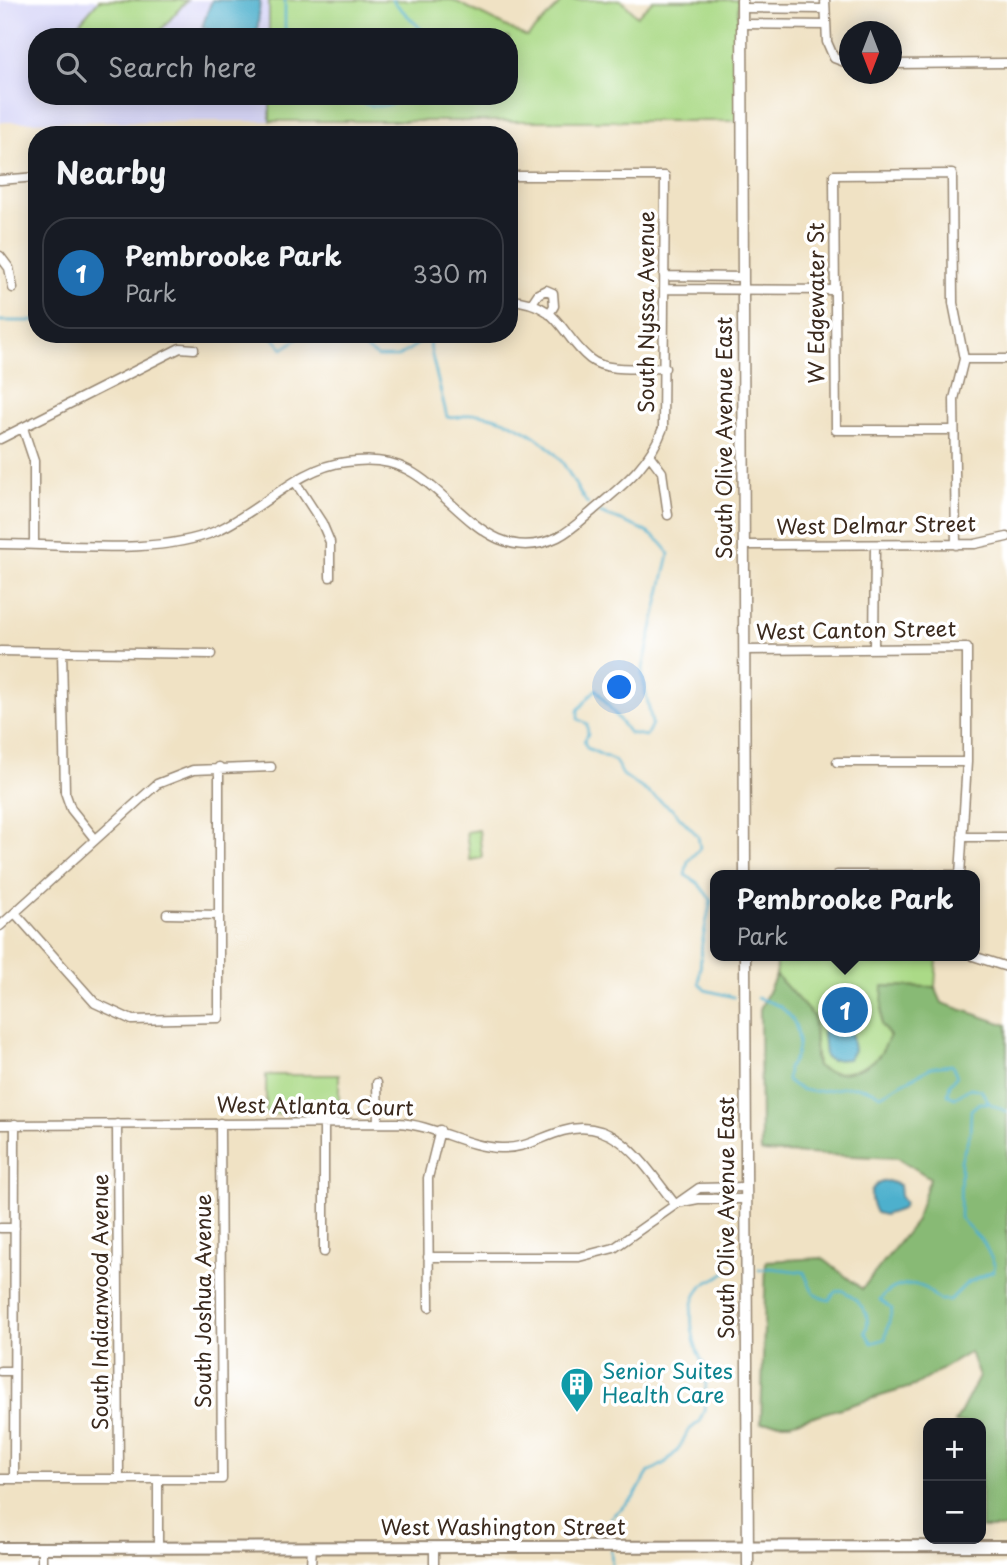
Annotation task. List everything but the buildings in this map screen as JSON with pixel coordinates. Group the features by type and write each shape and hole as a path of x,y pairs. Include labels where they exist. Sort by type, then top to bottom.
{"main road":[{"name":"West Washington Street","path":"0,1548 1007,1546"}],"street":[{"path":"742,4 825,4 827,41 834,58 839,60"},
{"name":"South Olive Avenue East","path":"742,4 745,870"},
{"path":"742,24 826,25"},
{"path":"902,64 1007,63"},
{"name":"W Edgewater St","path":"954,430 836,430 834,175 952,174 953,303 964,359"},
{"name":"South Nyssa Avenue","path":"296,483 313,472 337,463 375,461 394,464 419,477 487,533 512,543 540,543 570,529 631,479 650,456 663,428 665,176 518,176"},
{"path":"0,180 28,178"},
{"path":"0,256 9,268 13,288"},
{"path":"664,276 743,277"},
{"path":"664,289 835,290"},
{"path":"532,303 538,294 546,290 553,293 554,306 546,311"},
{"path":"518,301 532,303 546,311 590,360 607,366 665,368"},
{"path":"0,439 180,348 194,349"},
{"path":"956,545 954,399 964,359 1007,359"},
{"path":"23,428 34,461 34,544"},
{"path":"650,456 663,472 668,515"},
{"path":"0,544 146,545 198,538 237,521 296,483 322,523 330,542 330,577"},
{"name":"West Delmar Street","path":"744,545 956,545 1007,537"},
{"path":"874,648 875,545"},
{"name":"West Canton Street","path":"745,650 967,648 967,762"},
{"path":"0,651 211,654"},
{"path":"62,651 65,792 71,809 94,839"},
{"path":"837,762 967,762 960,870"},
{"path":"15,913 95,1003 132,1020 219,1018 219,766"},
{"path":"0,926 157,784 179,773 219,766 271,767"},
{"path":"962,837 1007,837"},
{"path":"167,914 219,915"},
{"path":"980,958 1007,967"},
{"name":"South Olive Avenue East","path":"745,961 748,1565"},
{"path":"377,1083 377,1123"},
{"name":"South Joshua Avenue","path":"158,1479 222,1479 220,1123"},
{"path":"14,1479 15,1124"},
{"name":"South Indianwood Avenue","path":"117,1124 119,1479"},
{"path":"324,1124 324,1252"},
{"name":"West Atlanta Court","path":"0,1125 417,1124 477,1144 505,1149 525,1146 569,1129 601,1130 626,1144 675,1203"},
{"path":"429,1307 428,1178 440,1130"},
{"path":"428,1257 579,1256 614,1248 699,1188 746,1187"},
{"path":"675,1203 698,1199 746,1199"},
{"path":"0,1228 15,1228"},
{"path":"0,1371 14,1371"},
{"path":"0,1479 158,1479 158,1548"},
{"path":"312,1547 312,1565"},
{"path":"434,1547 434,1565"},
{"path":"42,1548 42,1565"}],"shaded area":[{"path":"0,0 269,0 269,28 28,28 28,105 270,105 270,121 0,122"}],"green space":[{"path":"99,0 187,0 163,28 75,28"},
{"path":"269,0 453,0 509,28 269,28"},
{"path":"564,0 621,0 637,16 653,0 738,0 739,121 270,121 270,105 518,105 518,32 527,37"},
{"path":"479,830 482,858 470,860 466,832"},
{"path":"776,961 937,961 935,987 883,986 890,1028 887,1045 872,1062 849,1072 838,1073 817,1066 813,1017 776,975"},
{"path":"776,975 814,1017 817,1066 841,1073 866,1066 873,1061 882,1052 890,1036 881,1025 883,986 935,987 942,1003 1007,1025 1007,1528 986,1528 986,1418 958,1418 979,1377 970,1352 914,1386 791,1423 761,1423 766,1261 822,1258 862,1289 915,1222 930,1178 898,1158 761,1152 760,1009"},
{"path":"266,1075 339,1075 339,1113 266,1114"}],"water":[{"path":"212,0 260,0 258,28 202,27"},
{"path":"830,1015 849,1018 854,1050 849,1059 831,1060 825,1057 822,1020"},
{"path":"888,1181 899,1185 900,1196 905,1203 902,1209 884,1215 876,1213 871,1196 873,1188"}],"waterway":[{"path":"285,0 285,28"},
{"path":"392,0 420,28"},
{"path":"370,105 386,105"},
{"path":"0,321 28,321"},
{"path":"278,343 283,349 291,343"},
{"path":"357,343 378,357 398,357 419,343"},
{"path":"429,343 447,417 478,414 514,424 525,430 554,453 566,467 588,504"},
{"path":"600,513 649,533 669,554 642,673 652,724 646,736 629,733 596,689 578,710 578,719 587,724 588,734 584,741 587,748 615,761 623,775 673,810 698,836 700,848 688,861 685,875 698,883 710,899"},
{"path":"710,905 702,943 699,983 705,990 734,997"},
{"path":"757,998 780,1007 794,1022 798,1046 788,1068 787,1080 794,1086 809,1091 857,1087 881,1095 932,1067 952,1065 957,1076 950,1084 948,1095 955,1098 970,1088 981,1090 989,1103"},
{"path":"759,1270 770,1268 804,1272 813,1290 824,1299 829,1300 835,1292 842,1290 854,1298 866,1313 865,1332 872,1343 885,1339 892,1309 880,1300 889,1291 907,1284 914,1285 926,1289 939,1300 950,1300 967,1283 993,1271 995,1266 984,1243 960,1218 961,1160 970,1133 971,1110 979,1103 989,1103 1007,1112"},
{"path":"611,1544 610,1518 634,1497 649,1472 665,1463 678,1450 688,1431 699,1422 704,1411 707,1369 694,1341 692,1307 695,1297 704,1285 733,1271"},
{"path":"611,1551 612,1565"}],"place":[{"name":"Pembrooke Park","path":"845,1010"},
{"name":"Senior Suites Health Care","path":"577,1414"}]}
